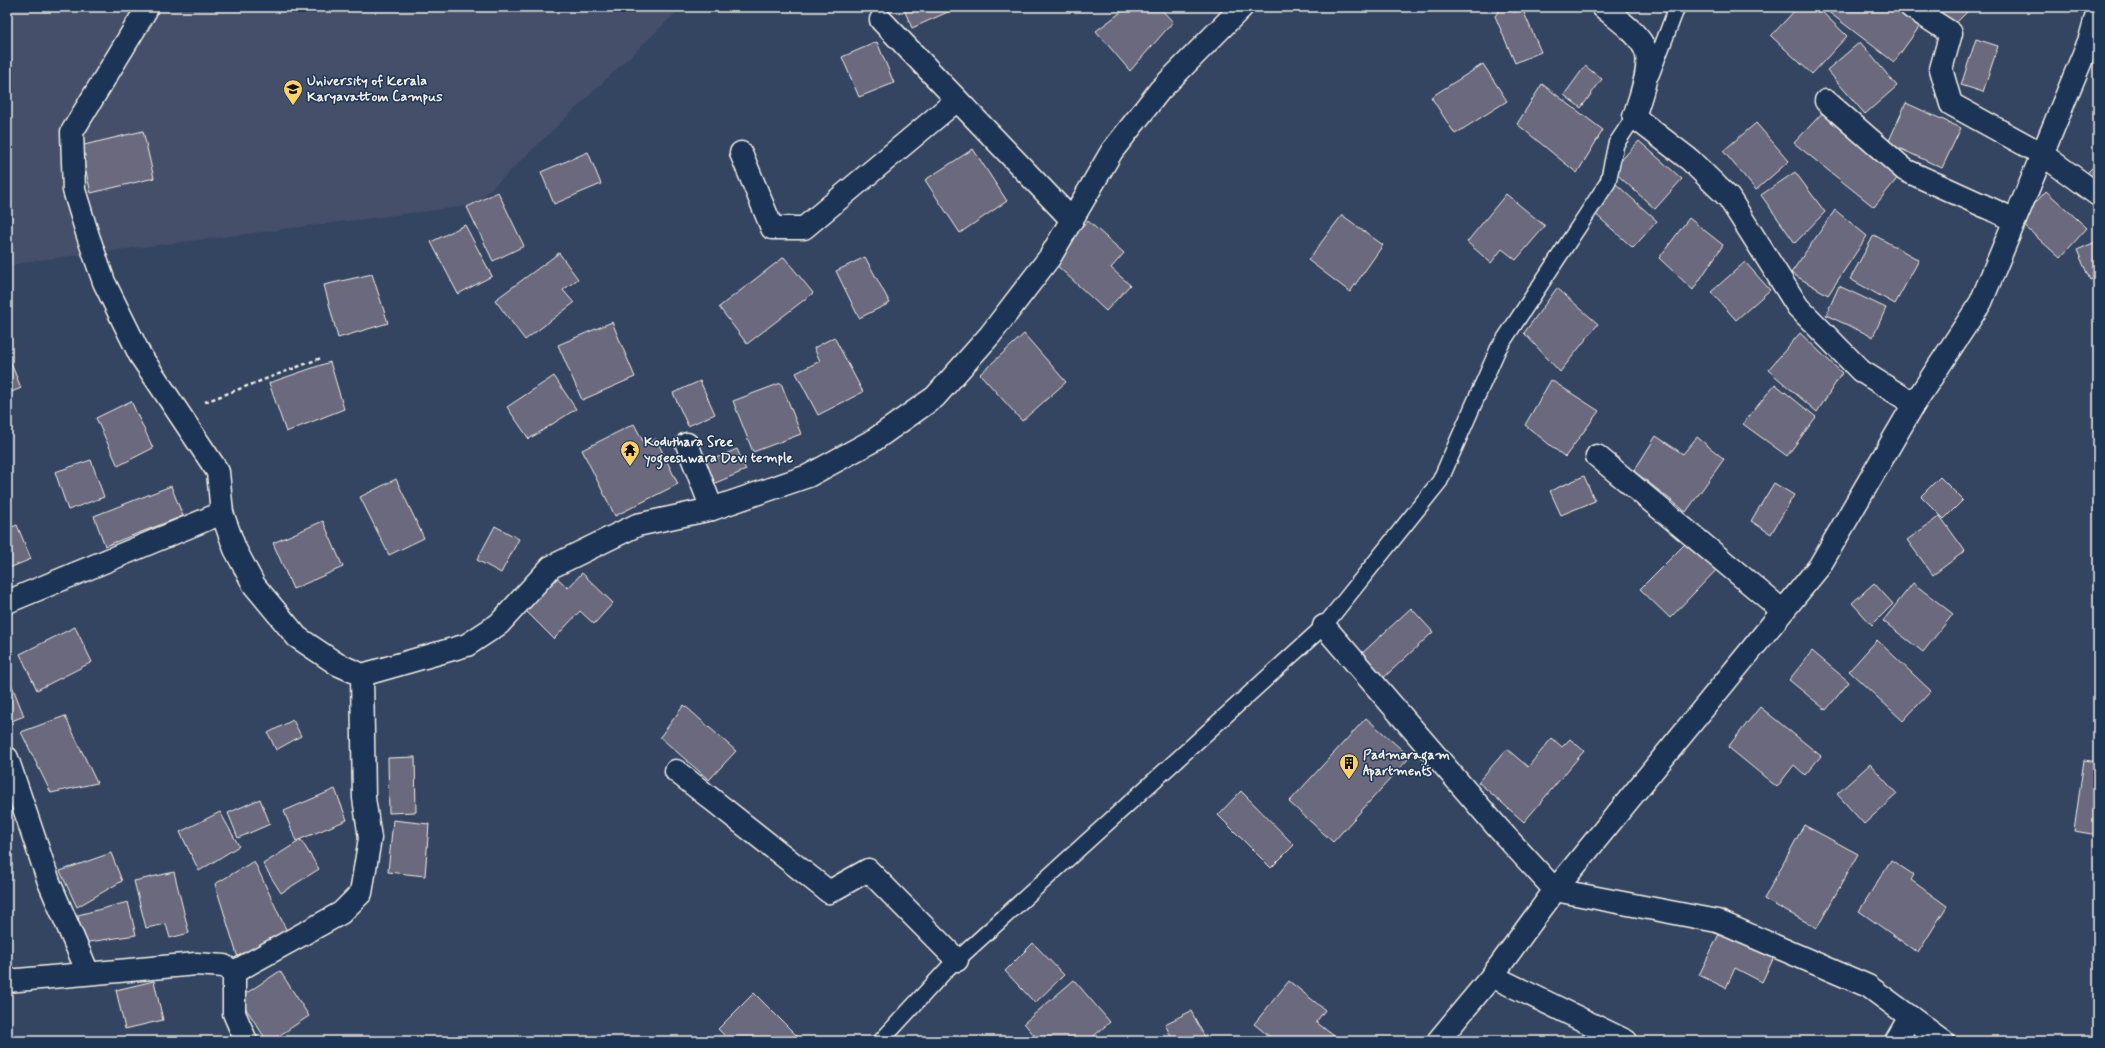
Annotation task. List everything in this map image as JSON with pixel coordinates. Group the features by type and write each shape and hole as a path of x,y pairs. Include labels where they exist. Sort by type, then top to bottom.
{"street":[{"path":"146,10 72,132 74,190 104,282 140,356 218,472 222,513 236,549 254,585 297,637 337,664 362,675 467,645 498,624 551,567 637,525 712,509 808,476 874,440 935,397 995,329 1050,257 1112,151 1160,90 1242,7"},
{"path":"1603,7 1635,35 1646,51 1647,61 1644,82 1634,117 1690,160 1729,198 1798,307 1861,371 1914,404"},
{"path":"1911,7 1951,33 1941,69 1950,104 2042,154 2098,195"},
{"path":"1438,1041 1492,976 1555,890 1818,567 1914,404 1981,302 2090,39 2098,10"},
{"path":"881,20 1072,220"},
{"path":"741,153 772,228 804,228 957,100"},
{"path":"1826,101 1905,170 2015,220"},
{"path":"687,444 712,509"},
{"path":"1596,456 1782,611"},
{"path":"7,602 222,513"},
{"path":"1324,626 1498,828 1555,890 1717,921 1868,986 1943,1041"},
{"path":"234,972 341,913 361,893 370,838 364,798 362,675"},
{"path":"7,758 48,882 88,973"},
{"path":"676,770 829,892 868,870 957,960"},
{"path":"7,981 196,964 224,966 234,972"},
{"path":"234,972 234,1013 246,1041"},
{"path":"1492,976 1626,1041"},
{"path":"1896,1041 1910,1017"}],"lane":[{"path":"881,1041 957,960 1324,626 1440,481 1498,348 1608,182 1616,144 1634,117 1677,7"}],"path":[{"path":"178,412 322,358"}],"shaded area":[{"name":"University of Kerala Karyavattom Campus","path":"7,7 682,7 474,205 31,261 7,266"}],"building":[{"path":"903,7 959,7 912,28"},
{"path":"1128,7 1159,7 1173,22 1130,71 1096,31"},
{"path":"1502,7 1513,7 1514,12 1522,8 1541,52 1515,63 1495,16"},
{"path":"1798,7 1817,7 1847,36 1812,74 1771,36"},
{"path":"1822,7 1900,7 1922,23 1894,62"},
{"path":"1936,7 1972,7 1954,25"},
{"path":"1976,39 1998,46 1983,92 1961,85"},
{"path":"877,42 894,83 859,97 842,57"},
{"path":"1860,42 1897,86 1865,114 1827,70"},
{"path":"1483,64 1507,101 1455,134 1431,97"},
{"path":"1585,66 1602,79 1581,108 1564,95"},
{"path":"1542,84 1603,130 1577,173 1517,124"},
{"path":"1906,103 1961,128 1942,168 1888,143"},
{"path":"1825,110 1899,176 1874,207 1794,143"},
{"path":"1756,123 1789,161 1756,190 1723,151"},
{"path":"143,131 154,178 91,193 80,146"},
{"path":"1639,141 1682,179 1655,209 1612,170"},
{"path":"973,149 1007,201 960,233 925,180"},
{"path":"588,152 601,184 554,204 541,172"},
{"path":"2098,162 2098,186 2086,174"},
{"path":"1795,172 1825,212 1795,243 1761,195"},
{"path":"1616,184 1657,221 1633,248 1592,211"},
{"path":"2046,191 2087,228 2060,258 2019,221"},
{"path":"498,192 524,246 493,261 467,207"},
{"path":"1506,194 1545,226 1516,260 1502,249 1491,263 1467,242"},
{"path":"1835,210 1867,236 1828,295 1791,273"},
{"path":"1342,215 1383,245 1350,292 1308,260"},
{"path":"1689,218 1723,245 1693,290 1659,258"},
{"path":"1088,221 1124,253 1111,268 1130,285 1106,311 1052,261"},
{"path":"465,225 492,276 458,294 431,242"},
{"path":"1874,235 1919,260 1895,304 1850,279"},
{"path":"2098,241 2098,276 2090,280 2077,250"},
{"path":"559,253 578,279 563,290 574,303 525,340 495,300"},
{"path":"784,257 813,293 747,344 719,307"},
{"path":"865,257 890,303 859,318 836,271"},
{"path":"1745,262 1770,290 1736,320 1711,292"},
{"path":"372,274 388,323 338,338 324,285"},
{"path":"1839,286 1886,308 1873,337 1826,315"},
{"path":"1557,288 1598,324 1560,372 1524,333"},
{"path":"612,322 635,377 582,400 558,345"},
{"path":"1800,333 1842,373 1817,412 1768,370"},
{"path":"1024,334 1066,382 1022,421 980,374"},
{"path":"834,337 863,392 818,415 796,373 820,361 814,348"},
{"path":"7,353 21,388 7,394"},
{"path":"330,362 344,409 286,432 269,383"},
{"path":"554,376 576,409 529,439 507,407"},
{"path":"1551,380 1599,411 1565,457 1525,425"},
{"path":"700,381 715,414 688,426 673,393"},
{"path":"781,383 801,434 753,452 733,401"},
{"path":"1775,384 1816,417 1787,456 1743,424"},
{"path":"131,401 153,448 118,466 96,418"},
{"name":"Koduthara Sree yogeeshwara Devi temple","path":"634,424 645,445 656,439 678,484 615,516 582,450"},
{"path":"1656,436 1683,454 1697,437 1724,459 1686,512 1634,471"},
{"path":"737,449 746,470 706,487 697,466"},
{"path":"91,460 104,497 68,510 55,472"},
{"path":"1584,476 1595,501 1561,515 1550,491"},
{"path":"1940,477 1963,500 1944,519 1921,496"},
{"path":"396,479 424,538 389,555 360,497"},
{"path":"1774,483 1794,495 1771,534 1751,521"},
{"path":"171,486 183,516 105,546 94,516"},
{"path":"1940,516 1965,551 1933,575 1907,540"},
{"path":"323,521 343,567 293,589 273,543"},
{"path":"17,525 31,559 7,569 7,529"},
{"path":"495,526 519,539 501,573 477,560"},
{"path":"1690,539 1719,567 1670,618 1640,589"},
{"path":"552,573 568,588 582,573 613,603 594,624 580,611 554,639 521,606"},
{"path":"1874,583 1893,604 1872,625 1852,603"},
{"path":"1913,583 1953,614 1923,652 1883,621"},
{"path":"1411,608 1433,632 1379,682 1357,658"},
{"path":"75,627 92,662 37,690 20,654"},
{"path":"1877,640 1931,691 1903,721 1849,671"},
{"path":"1812,651 1849,682 1826,710 1789,680"},
{"path":"7,673 24,716 7,723"},
{"path":"684,705 736,751 709,780 660,737"},
{"path":"1760,707 1821,756 1805,775 1794,765 1777,787 1728,747"},
{"path":"65,716 97,783 51,793 21,732"},
{"name":"Padmaragam Apartments","path":"1366,718 1410,757 1333,842 1289,802"},
{"path":"293,720 301,736 276,750 268,733"},
{"path":"1552,738 1562,747 1570,739 1584,751 1524,822 1478,782 1507,749 1528,767"},
{"path":"415,757 416,812 389,813 388,758"},
{"path":"2084,760 2098,762 2098,835 2074,831"},
{"path":"1870,764 1897,794 1864,824 1837,794"},
{"path":"335,789 347,820 296,841 284,811"},
{"path":"1241,791 1294,845 1271,868 1218,815"},
{"path":"260,799 270,824 238,838 228,813"},
{"path":"220,812 239,846 199,871 180,832"},
{"path":"393,820 429,824 425,876 388,872"},
{"path":"1804,825 1858,854 1817,928 1764,899"},
{"path":"301,840 319,869 281,893 263,864"},
{"path":"111,853 122,881 77,907 60,871"},
{"path":"1891,860 1914,875 1911,880 1947,906 1918,953 1859,911"},
{"path":"254,861 290,938 239,961 215,884"},
{"path":"174,872 189,933 170,938 166,924 146,928 134,881"},
{"path":"128,902 136,935 82,943 78,915"},
{"path":"1723,926 1776,953 1762,982 1735,968 1726,988 1699,975"},
{"path":"1033,943 1064,975 1035,1003 1005,971"},
{"path":"280,971 309,1016 271,1041 267,1041 239,998"},
{"path":"1074,980 1110,1022 1088,1041 1039,1041 1024,1023"},
{"path":"154,981 163,1020 125,1029 116,990"},
{"path":"1289,981 1325,1010 1316,1022 1334,1036 1330,1041 1275,1041 1254,1024"},
{"path":"754,993 799,1038 796,1041 730,1041 718,1029"},
{"path":"1191,1011 1207,1041 1173,1041 1165,1024"}],"place":[{"name":"University of Kerala Karyavattom Campus","path":"293,106"},
{"name":"Koduthara Sree yogeeshwara Devi temple","path":"630,467"},
{"name":"Padmaragam Apartments","path":"1349,780"}]}
